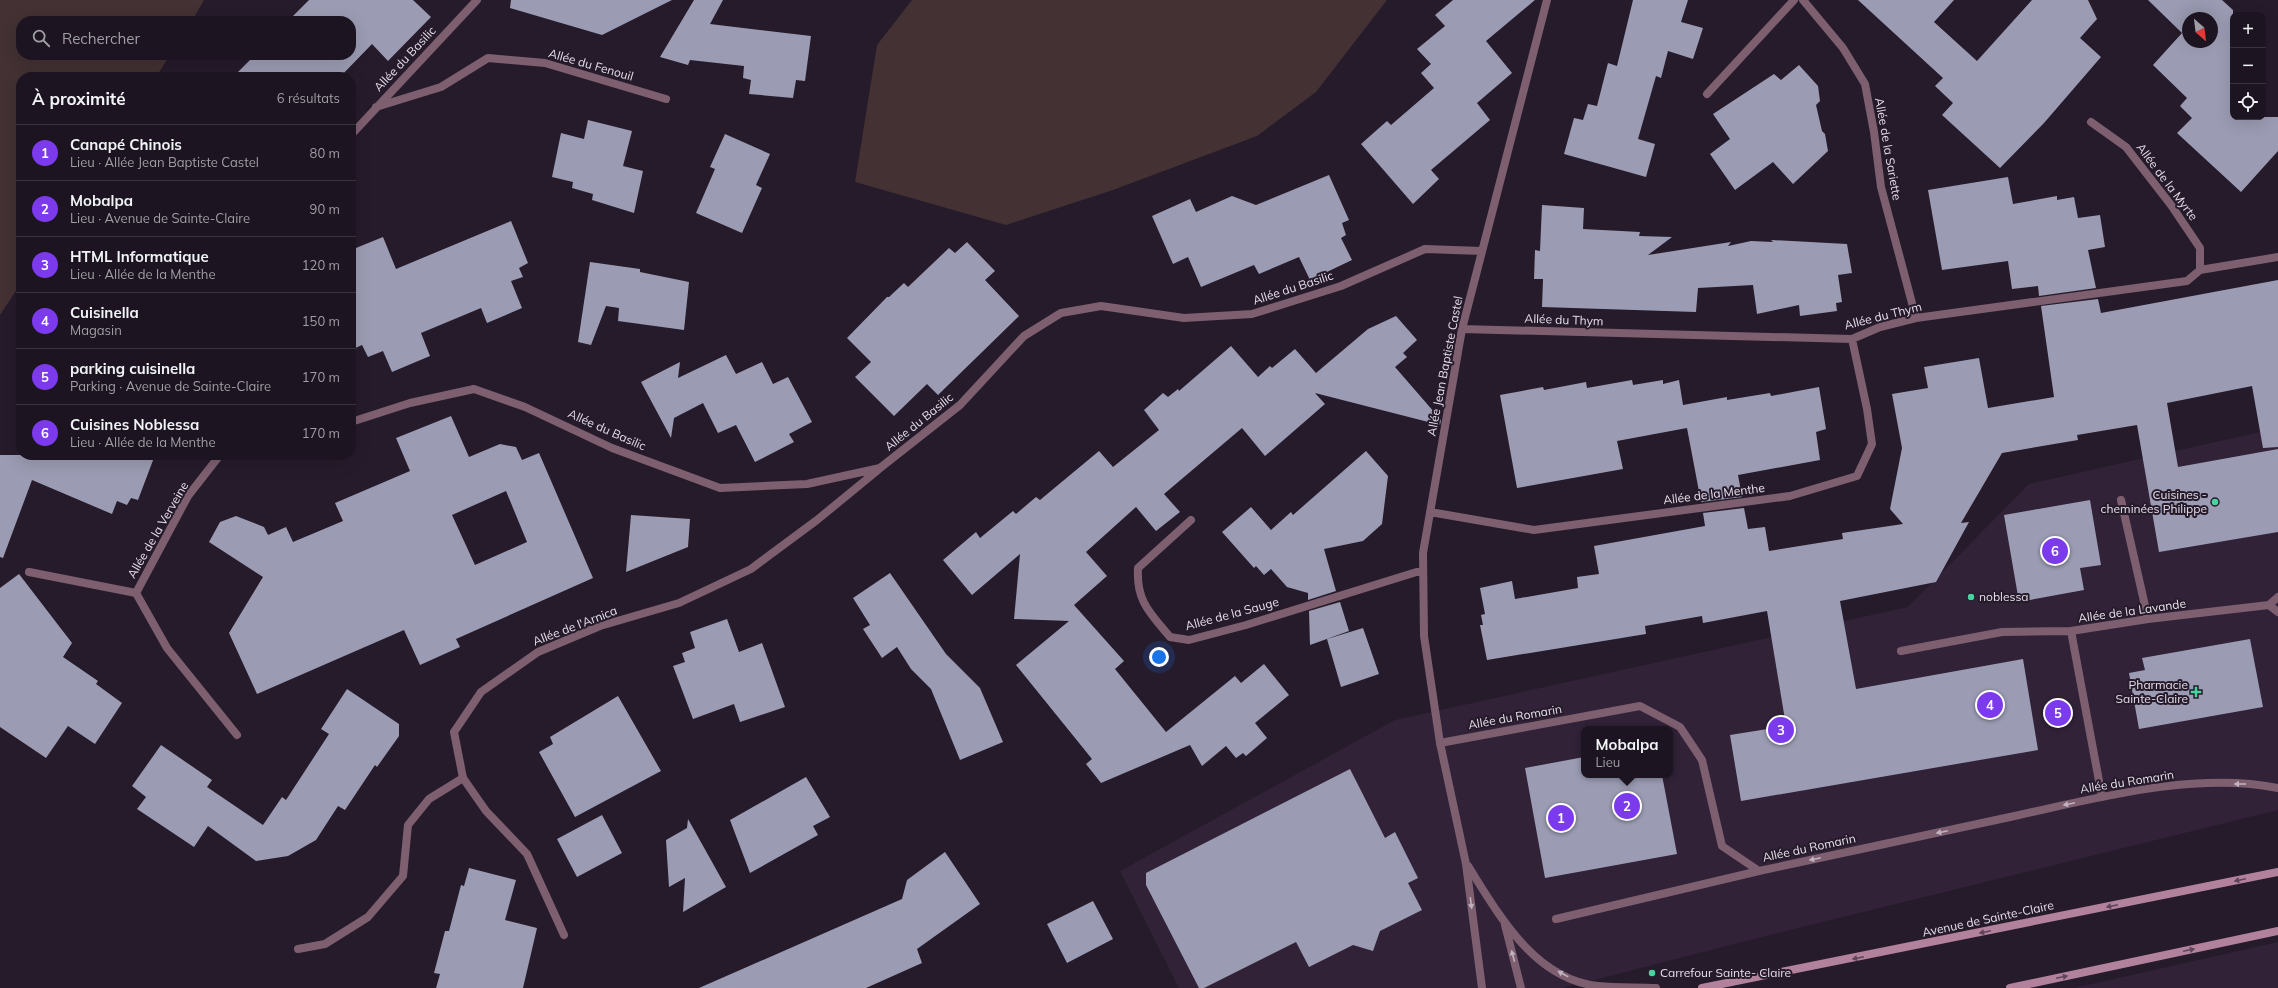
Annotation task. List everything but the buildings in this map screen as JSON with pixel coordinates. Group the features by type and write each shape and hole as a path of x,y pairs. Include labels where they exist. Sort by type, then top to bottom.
{"main road":[{"name":"Avenue de Sainte-Claire","path":"1702,988 2278,872"},
{"path":"2010,988 2278,931"}],"street":[{"name":"Allée du Basilic","path":"356,130 477,0"},
{"name":"Allée Jean Baptiste Castel","path":"1482,988 1466,864 1440,743 1424,636 1423,553 1462,329 1548,0"},
{"path":"1707,94 1794,0"},
{"name":"Allée de la Sariette","path":"1803,0 1842,48 1865,84 1874,132 1881,187 1916,318"},
{"name":"Allée du Fenouil","path":"376,108 441,87 488,58 545,63 666,99"},
{"name":"Allée de la Myrte","path":"2091,122 2126,147 2171,205 2200,248 2200,270"},
{"name":"Allée du Basilic","path":"356,420 410,403 474,389 525,406 612,448 720,488 807,484 880,468 960,405 1024,336 1061,313 1101,306 1184,318 1252,314 1341,286 1426,249 1482,251"},
{"name":"Allée du Thym","path":"1462,329 1852,339 1880,327 1916,318 2187,281 2200,270 2278,257"},
{"name":"Allée de la Menthe","path":"1430,512 1534,530 1790,496 1857,476 1872,444 1867,409 1852,339"},
{"name":"Allée de la Verveine","path":"216,460 188,496 136,593 167,648 237,735"},
{"name":"Allée de l'Arnica","path":"564,934 527,854 486,811 463,778 454,732 480,692 538,652 600,626 679,603 751,569 880,468"},
{"path":"2120,500 2148,619"},
{"name":"Allée de la Sauge","path":"1191,520 1138,568 1138,590 1143,604 1170,637 1189,640 1254,622 1423,570"},
{"path":"29,572 136,593"},
{"path":"2278,597 2269,605 2278,612"},
{"name":"Allée de la Lavande","path":"2102,797 2071,632 2148,619 2269,605"},
{"path":"1901,650 2002,632 2071,632"},
{"name":"Allée du Romarin","path":"1440,743 1640,706 1680,727 1702,760 1722,846 1759,871 2102,797 2192,784 2253,783 2278,788"},
{"path":"298,950 325,944 368,917 403,876 408,825 429,799 463,778"},
{"path":"1466,864 1504,923 1531,953 1543,962 1569,977 1597,986 1656,988"},
{"path":"1556,919 1759,871"},
{"path":"1504,923 1521,988"}],"shaded area":[{"path":"0,0 204,0 195,16 16,16 16,60 167,60 159,72 16,72 16,291 0,315"},
{"path":"912,0 1387,0 1316,92 1257,136 1113,190 1006,225 855,182 877,45"},
{"path":"2278,428 2278,810 1754,939 1563,988 1179,988 1120,871 1395,720 1908,607 2029,484"},
{"path":"2278,942 2278,988 2074,988"}],"place":[{"name":"Cuisines - cheminées Philippe","path":"2215,502"},
{"name":"Cuisines Noblessa","path":"2055,551"},
{"name":"noblessa","path":"1971,597"},
{"name":"Pharmacie Sainte-Claire","path":"2196,692"},
{"name":"Cuisinella","path":"1990,705"},
{"name":"parking cuisinella","path":"2058,713"},
{"name":"HTML Informatique","path":"1781,730"},
{"name":"Mobalpa","path":"1627,806"},
{"name":"Canapé Chinois","path":"1561,818"},
{"name":"Carrefour Sainte- Claire","path":"1652,973"}]}
